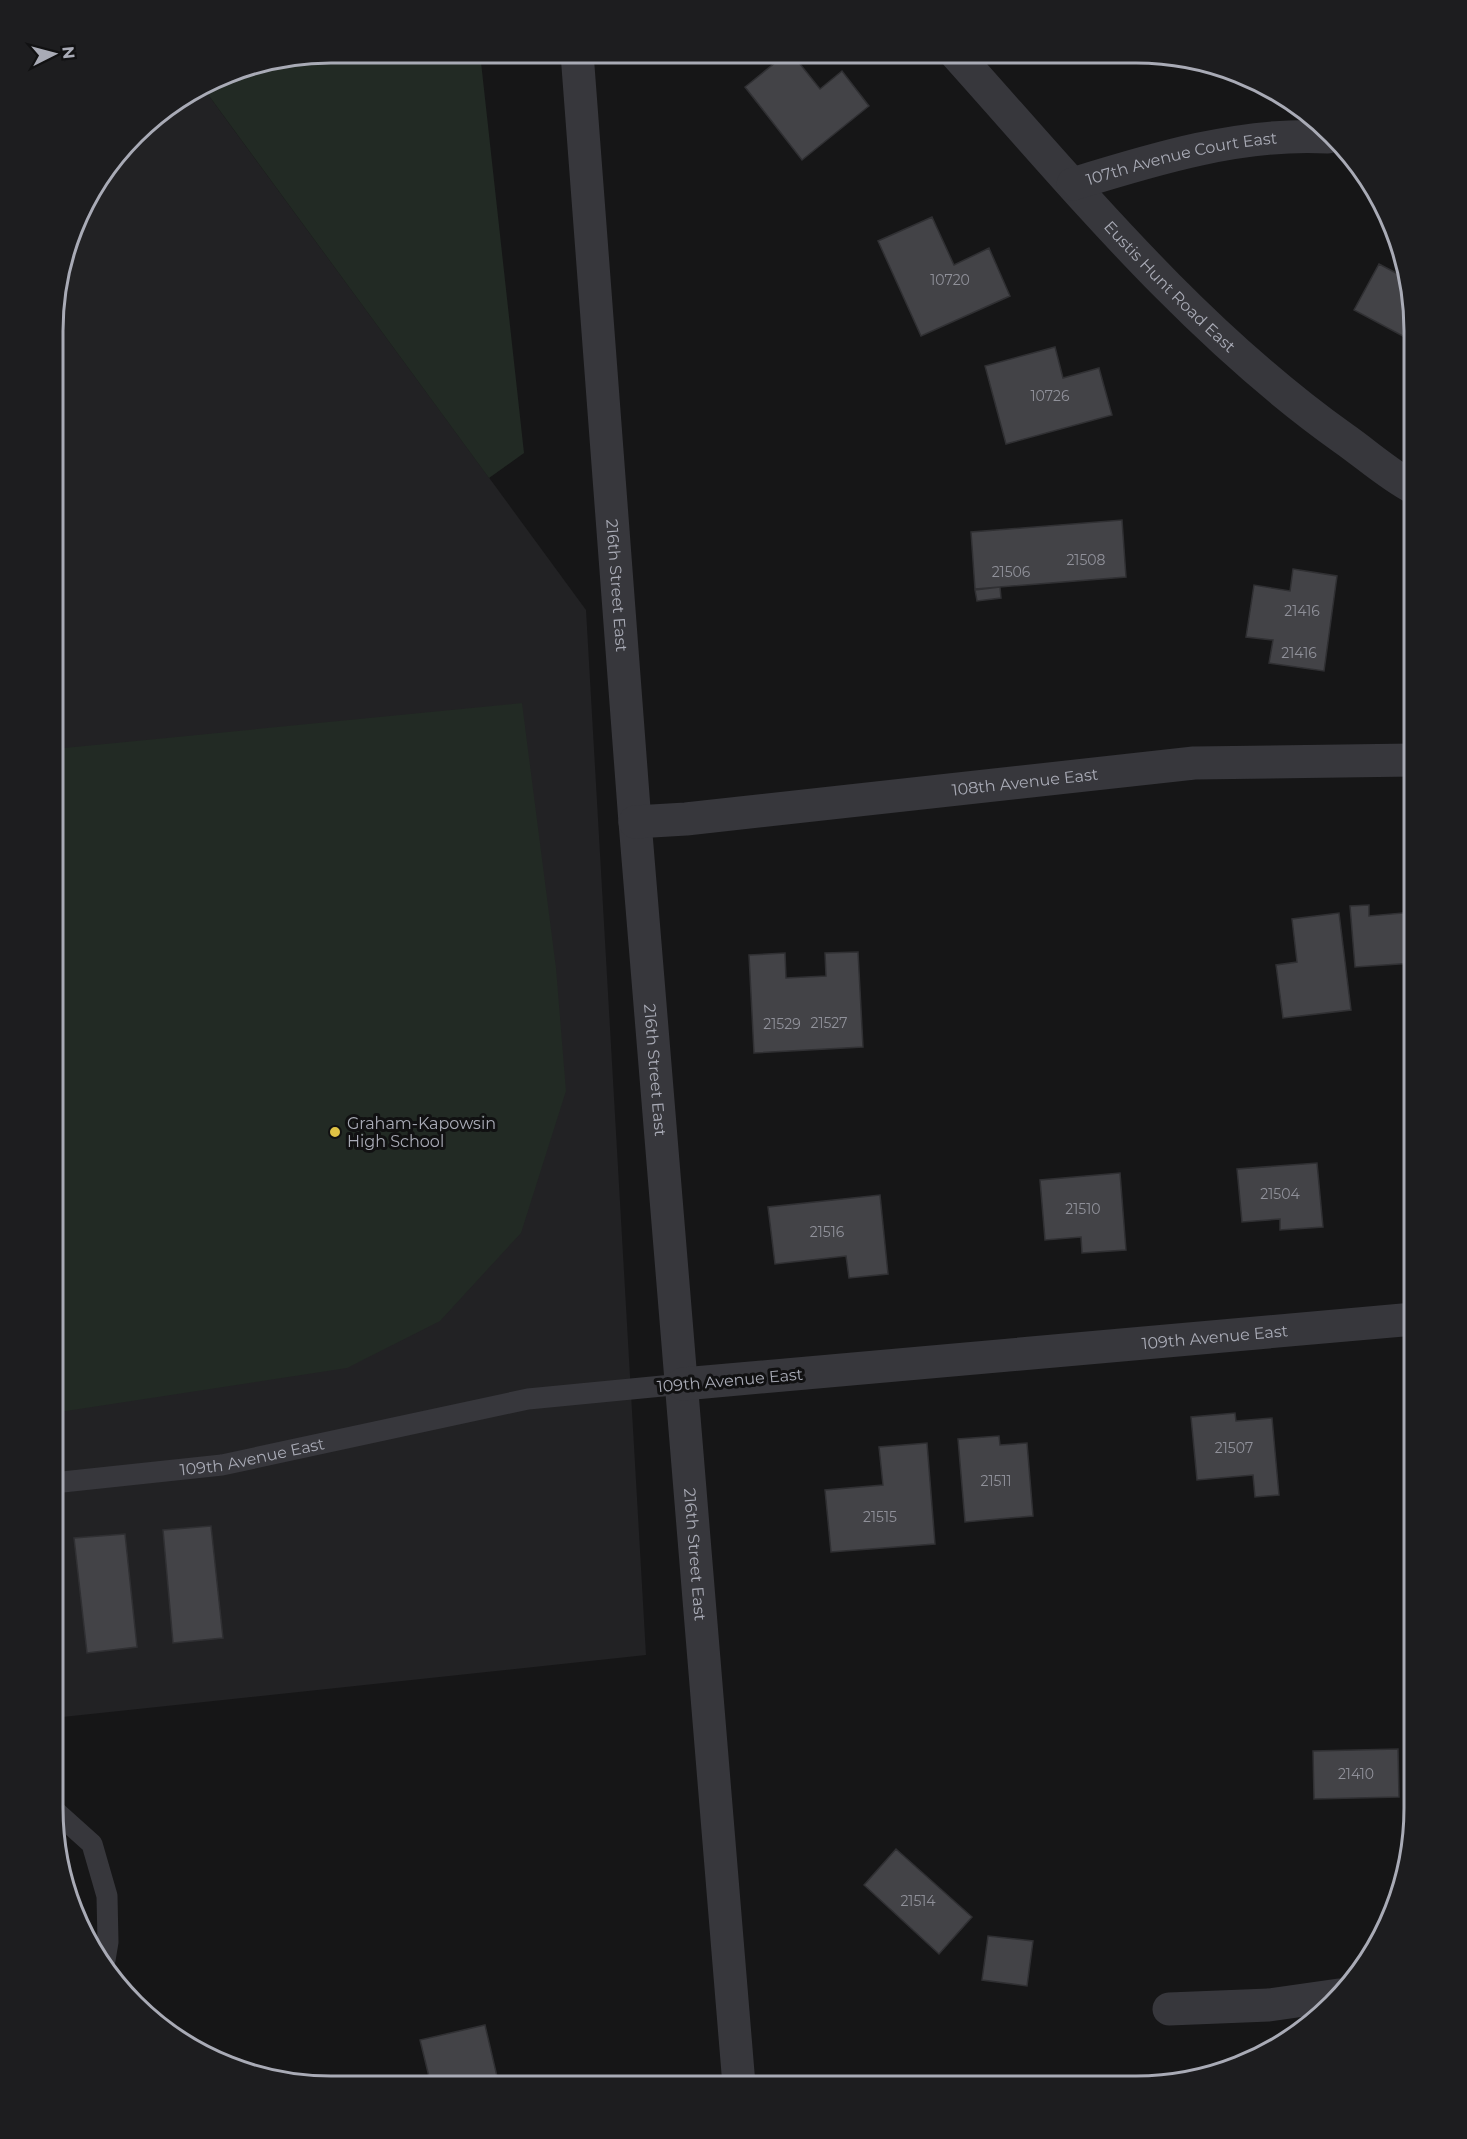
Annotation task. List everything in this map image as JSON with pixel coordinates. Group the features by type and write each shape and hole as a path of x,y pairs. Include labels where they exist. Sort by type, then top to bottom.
{"street":[{"name":"216th Street East","path":"578,63 635,822 738,2076"},
{"name":"Eustis Hunt Road East","path":"964,63 1161,281 1244,361 1314,417 1404,481"},
{"name":"107th Avenue Court East","path":"1073,184 1190,152 1269,139 1320,137"},
{"name":"108th Avenue East","path":"635,822 686,819 1194,763 1404,760"},
{"name":"109th Avenue East","path":"683,1384 1404,1320"},
{"path":"1169,2009 1269,2005 1325,1997"}],"lane":[{"name":"109th Avenue East","path":"63,1482 222,1465 528,1399 683,1384"},
{"path":"64,1819 92,1844 107,1896 106,1954"}],"shaded area":[{"path":"481,63 524,453 489,478 207,94 245,77 296,65"},
{"name":"Graham-Kapowsin High School","path":"207,94 586,610 646,1655 63,1717 63,331 65,296 72,262 83,229 108,182 130,154 154,130 182,108"},
{"path":"522,703 556,968 566,1091 521,1233 440,1321 347,1368 63,1411 63,748"}],"building":[{"path":"775,63 799,63 820,89 842,71 869,106 802,160 745,87"},
{"path":"932,217 954,265 989,248 1010,296 921,336 878,241"},
{"path":"1379,264 1398,274 1402,296 1404,337 1354,310"},
{"path":"1055,347 1063,378 1099,368 1112,415 1006,444 985,366"},
{"path":"1122,520 1126,577 975,589 971,532"},
{"path":"1293,569 1337,576 1324,671 1269,663 1273,640 1246,637 1254,585 1290,591"},
{"path":"1000,587 1001,598 977,601 975,590"},
{"path":"1369,905 1369,916 1404,913 1404,964 1355,967 1350,906"},
{"path":"1339,913 1351,1010 1283,1018 1276,965 1297,962 1292,919"},
{"path":"858,952 863,1047 754,1053 749,955 785,953 786,978 826,976 825,953"},
{"path":"1317,1163 1323,1227 1280,1230 1280,1219 1242,1222 1237,1169"},
{"path":"1120,1173 1126,1250 1082,1253 1081,1237 1045,1240 1040,1180"},
{"path":"880,1195 888,1274 849,1278 846,1256 775,1264 768,1207"},
{"path":"1235,1413 1236,1421 1272,1418 1279,1495 1255,1497 1253,1475 1197,1480 1191,1417"},
{"path":"999,1436 1000,1445 1027,1443 1033,1516 965,1522 958,1439"},
{"path":"927,1443 935,1544 831,1552 825,1490 883,1485 879,1447"},
{"path":"211,1526 223,1638 173,1643 163,1530"},
{"path":"125,1534 137,1647 87,1653 74,1538"},
{"path":"1398,1749 1399,1797 1314,1799 1313,1751"},
{"path":"896,1849 972,1917 939,1954 864,1885"},
{"path":"988,1936 1033,1941 1027,1986 982,1980"},
{"path":"485,2025 497,2076 429,2076 420,2040"}],"place":[{"name":"Graham-Kapowsin High School","path":"335,1132"}]}
